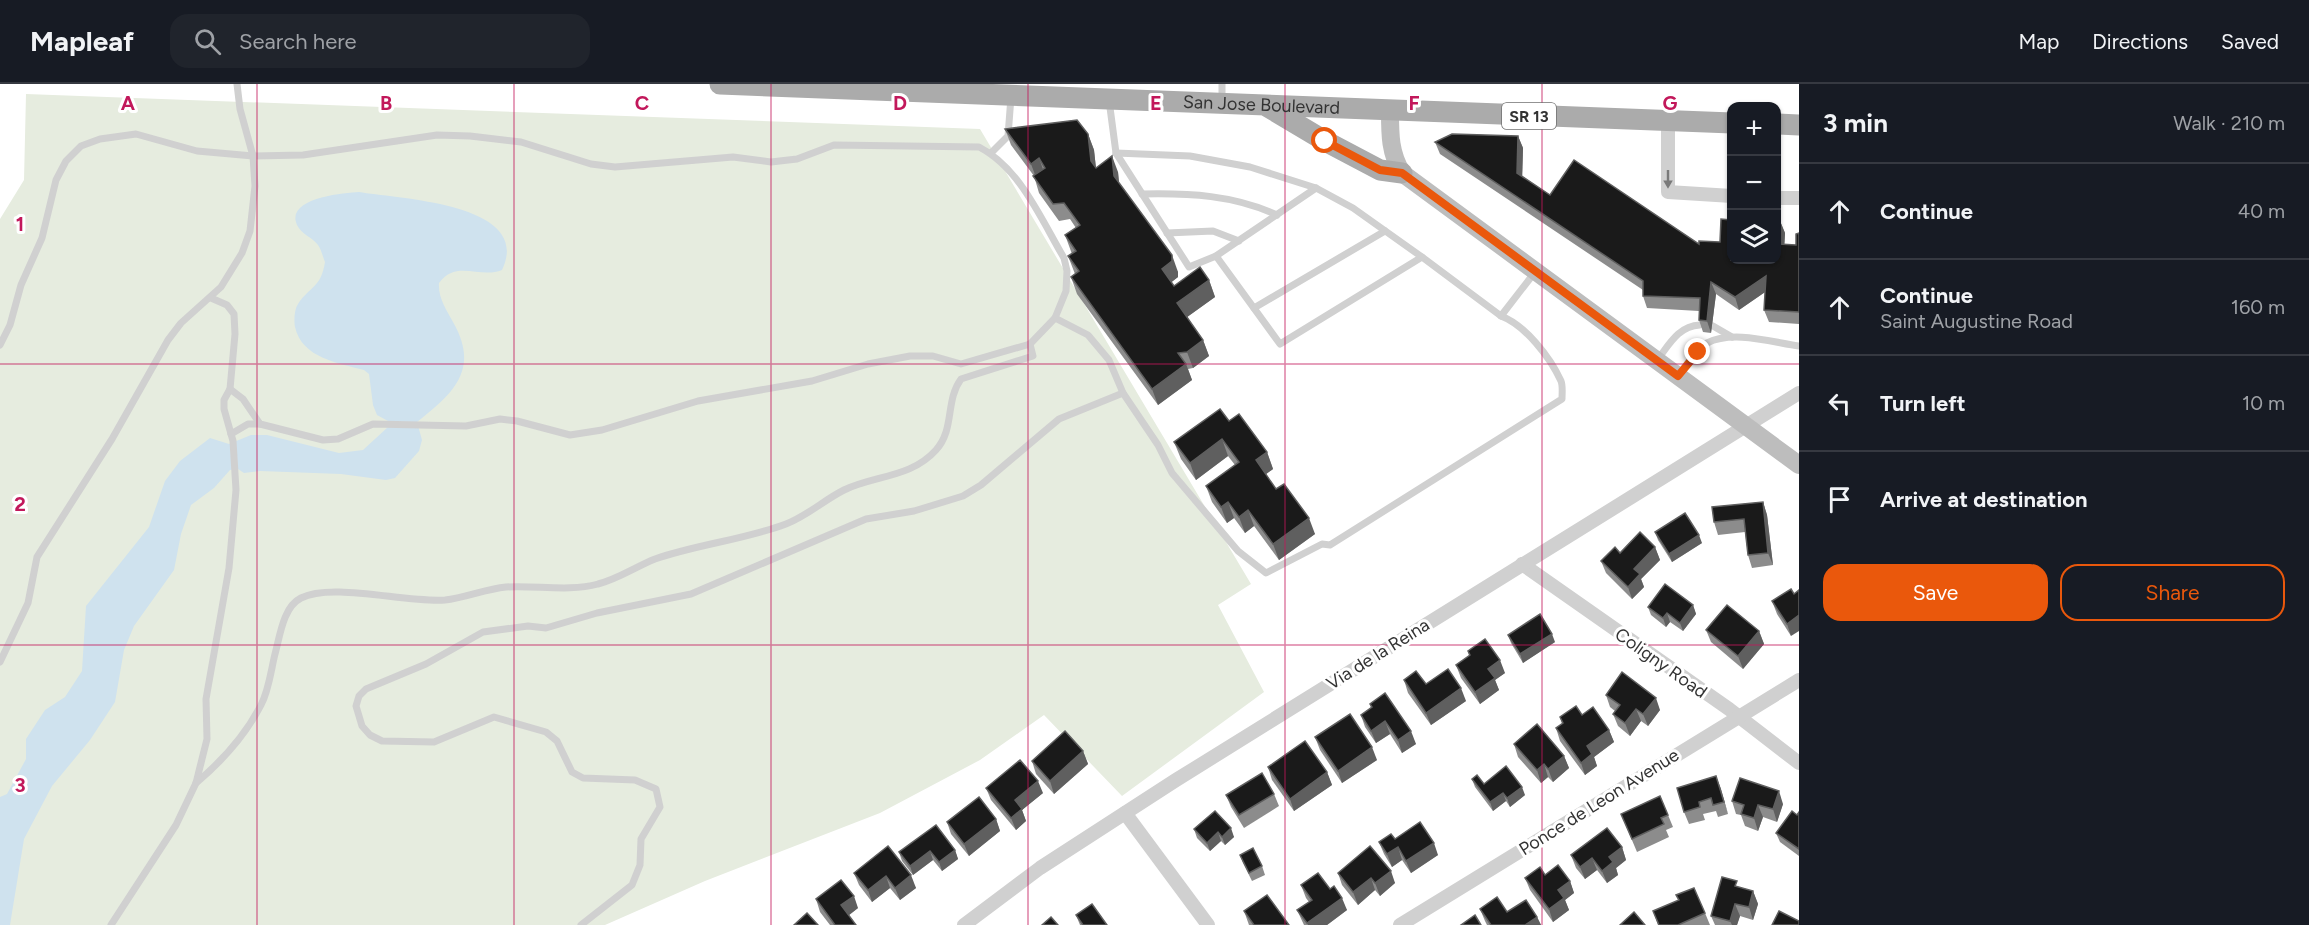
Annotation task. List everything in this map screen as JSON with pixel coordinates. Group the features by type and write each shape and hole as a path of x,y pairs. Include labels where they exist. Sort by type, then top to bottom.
{"main road":[{"name":"San Jose Boulevard","path":"720,84 1012,95 1222,93 1265,105 1390,112 1727,123"},
{"path":"1265,105 1325,141 1380,170 1402,173"},
{"path":"1390,112 1390,141 1394,159 1402,173 1799,465"},
{"path":"1781,124 1799,125"}],"street":[{"path":"1668,121 1668,192 1727,196"},
{"path":"1781,198 1799,198"},
{"name":"Via de la Reina","path":"964,925 1040,868 1125,813 1799,393"},
{"name":"Coligny Road","path":"1522,564 1739,717 1799,763"},
{"name":"Ponce de Leon Avenue","path":"1400,925 1799,680"},
{"path":"1125,813 1208,925"}],"lane":[{"path":"0,662 28,603 37,558 112,439 168,340 181,323 211,298 233,271 250,231 254,209 253,156 240,109 237,84"},
{"path":"1096,93 1116,153 1189,267 1216,256 1316,188"},
{"path":"992,153 1008,136 1012,95"},
{"path":"0,345 10,325 21,285 42,238 56,180 66,161 81,146 100,139 136,134 197,152 253,156 303,155 437,135 521,142 591,164 615,167 733,157 771,162 797,159 834,145 979,147 992,153 1014,175 1064,258 1067,271 1066,291 1055,318 1030,344 961,364 933,356 910,356 868,364 812,381 698,401 613,427 570,435 518,421 500,419 466,426 374,424 338,440 323,440 260,424 248,424 232,438"},
{"path":"1055,318 1088,335 1109,360 1123,393 1158,445 1172,473 1238,551 1266,573 1322,544 1330,545 1562,399 1562,382 1531,336 1516,322 1501,316 1353,208 1316,188 1250,167 1190,156 1116,153"},
{"path":"1142,194 1201,195 1251,203 1277,214"},
{"path":"1167,233 1213,231 1239,241"},
{"path":"1254,308 1385,231"},
{"path":"1216,256 1280,344 1422,257"},
{"path":"1501,316 1536,272"},
{"path":"111,925 176,825 196,783 207,739 206,699 229,568 236,490 232,438 224,409 224,400 230,389 235,334 234,314 226,305 211,298"},
{"path":"1657,361 1682,330 1689,325 1700,325"},
{"path":"1713,326 1732,337 1799,346"},
{"path":"1678,376 1706,344 1732,337"},
{"path":"961,379 1033,356 1030,344"},
{"path":"997,353 1000,366"},
{"path":"196,783 219,761 245,729 262,703 284,621 291,606 298,599 311,594 342,593 426,601 448,600 502,587 596,585 670,554 760,532 808,513 844,490 888,478 922,462 936,450 946,436 951,422 952,399 961,379 961,364"},
{"path":"230,389 243,399 260,424"},
{"path":"581,925 623,893 638,874 641,839 660,807 656,789 635,780 583,778 572,772 557,741 546,732 494,717 434,742 382,741 370,735 362,726 356,706 359,696 366,689 426,664 483,632 528,626 546,628 597,613 691,594 866,519 914,511 963,496 981,485 1059,419 1123,393"}],"shaded area":[{"path":"26,94 980,129 1251,584 1218,605 1264,692 1122,796 1044,715 980,760 880,813 705,881 605,925 0,925 0,219 24,180"}],"water":[{"path":"359,192 457,208 481,218 499,231 507,248 502,270 453,272 439,283 441,299 461,339 464,353 459,379 442,401 417,422 422,440 419,451 395,478 386,480 341,474 260,471 244,473 238,469 230,470 214,488 191,505 181,534 174,570 134,626 124,650 115,702 90,740 52,786 24,839 10,925 0,925 0,797 7,794 26,759 26,739 45,710 65,697 82,671 86,606 149,527 165,481 180,461 210,438 229,444 251,435 267,435 339,453 363,450 388,427 388,421 377,415 373,405 369,374 364,370 322,358 305,346 295,327 297,306 318,282 325,262 318,245 297,225 296,216 299,209 318,199"}],"building":[{"path":"1077,120 1088,134 1091,161 1096,168 1112,156 1114,176 1172,255 1172,261 1162,269 1174,286 1200,267 1209,280 1177,303 1203,340 1187,352 1178,353 1186,364 1152,389 1071,277 1079,271 1068,256 1076,251 1065,235 1080,225 1064,203 1053,204 1033,176 1045,168 1039,158 1031,164 1005,129"},
{"path":"1452,134 1518,136 1517,173 1550,195 1574,160 1699,244 1699,241 1720,242 1721,219 1727,220 1727,264 1781,264 1781,244 1796,245 1796,234 1799,233 1799,312 1764,310 1766,276 1735,297 1711,282 1707,321 1699,320 1700,298 1643,296 1643,281 1435,142"},
{"path":"1220,409 1229,421 1239,414 1267,452 1256,460 1276,489 1284,484 1309,518 1273,544 1248,510 1239,517 1228,502 1221,507 1206,486 1239,462 1222,439 1190,463 1174,442"},
{"path":"1763,502 1768,553 1748,555 1744,519 1714,522 1712,507"},
{"path":"1685,513 1699,535 1669,554 1655,532"},
{"path":"1640,532 1655,547 1634,569 1640,574 1628,587 1601,561 1615,547 1620,553"},
{"path":"1665,584 1693,605 1680,623 1667,613 1663,618 1648,607"},
{"path":"1791,589 1794,594 1799,590 1799,615 1787,624 1772,601"},
{"path":"1727,605 1759,631 1738,656 1706,630"},
{"path":"1540,614 1552,634 1520,654 1508,635"},
{"path":"1485,639 1500,660 1488,669 1495,678 1475,692 1456,665 1470,655 1468,651"},
{"path":"1448,669 1461,688 1426,713 1404,680 1416,671 1426,684"},
{"path":"1622,672 1656,698 1643,714 1636,709 1625,723 1613,714 1620,705 1606,695"},
{"path":"1385,693 1411,731 1398,740 1385,721 1371,731 1361,715 1372,707 1370,704"},
{"path":"1576,706 1582,715 1593,707 1609,730 1587,746 1592,754 1581,763 1556,728 1563,723 1560,717"},
{"path":"1350,714 1372,747 1338,771 1315,737"},
{"path":"1537,724 1564,756 1548,769 1544,764 1537,770 1514,744"},
{"path":"1065,731 1083,751 1050,781 1032,761"},
{"path":"1305,741 1327,772 1290,799 1268,767"},
{"path":"1020,760 1038,781 1015,800 1022,809 1011,818 986,788"},
{"path":"1506,766 1522,787 1507,798 1503,793 1490,802 1472,779 1477,775 1484,784"},
{"path":"1262,773 1274,794 1239,815 1226,795"},
{"path":"1716,776 1724,802 1713,805 1711,798 1699,802 1700,807 1684,812 1677,788"},
{"path":"1740,778 1779,791 1773,809 1758,805 1754,818 1741,814 1744,805 1732,801"},
{"path":"1660,796 1668,815 1661,818 1664,824 1632,839 1621,814"},
{"path":"979,797 996,819 964,844 947,822"},
{"path":"1215,811 1231,828 1222,837 1218,832 1207,843 1194,829"},
{"path":"1792,811 1797,815 1799,812 1799,849 1776,833"},
{"path":"1420,822 1434,843 1406,861 1398,847 1387,854 1379,842 1391,834 1395,839"},
{"path":"936,825 955,850 939,862 930,851 910,866 899,852"},
{"path":"1607,828 1622,847 1609,857 1613,862 1602,871 1592,858 1580,867 1571,855"},
{"path":"888,846 911,875 895,888 886,876 868,890 854,873"},
{"path":"1370,846 1391,871 1375,883 1371,878 1353,892 1338,873"},
{"path":"1253,848 1262,866 1249,873 1240,855"},
{"path":"1558,865 1570,881 1558,890 1564,898 1549,909 1525,878 1540,867 1545,875"},
{"path":"1318,873 1330,889 1334,886 1342,898 1307,923 1297,910 1312,900 1301,885"},
{"path":"1722,877 1737,881 1735,886 1753,891 1749,907 1735,904 1730,921 1711,916"},
{"path":"841,880 854,896 841,905 856,925 835,925 816,899"},
{"path":"1694,888 1705,913 1678,925 1659,925 1653,911 1679,900 1676,895"},
{"path":"1267,895 1289,925 1254,925 1244,911"},
{"path":"1497,897 1507,912 1526,900 1537,917 1525,925 1491,925 1480,909"},
{"path":"1092,904 1107,925 1083,925 1076,915"},
{"path":"1779,911 1799,921 1799,925 1772,925"},
{"path":"1634,912 1645,925 1620,925"},
{"path":"807,913 818,925 794,925"},
{"path":"1475,915 1481,925 1461,925"},
{"path":"1051,917 1058,925 1042,925"}],"route":[{"path":"1325,141 1348,151 1380,170 1402,173 1678,376 1698,352"}]}
